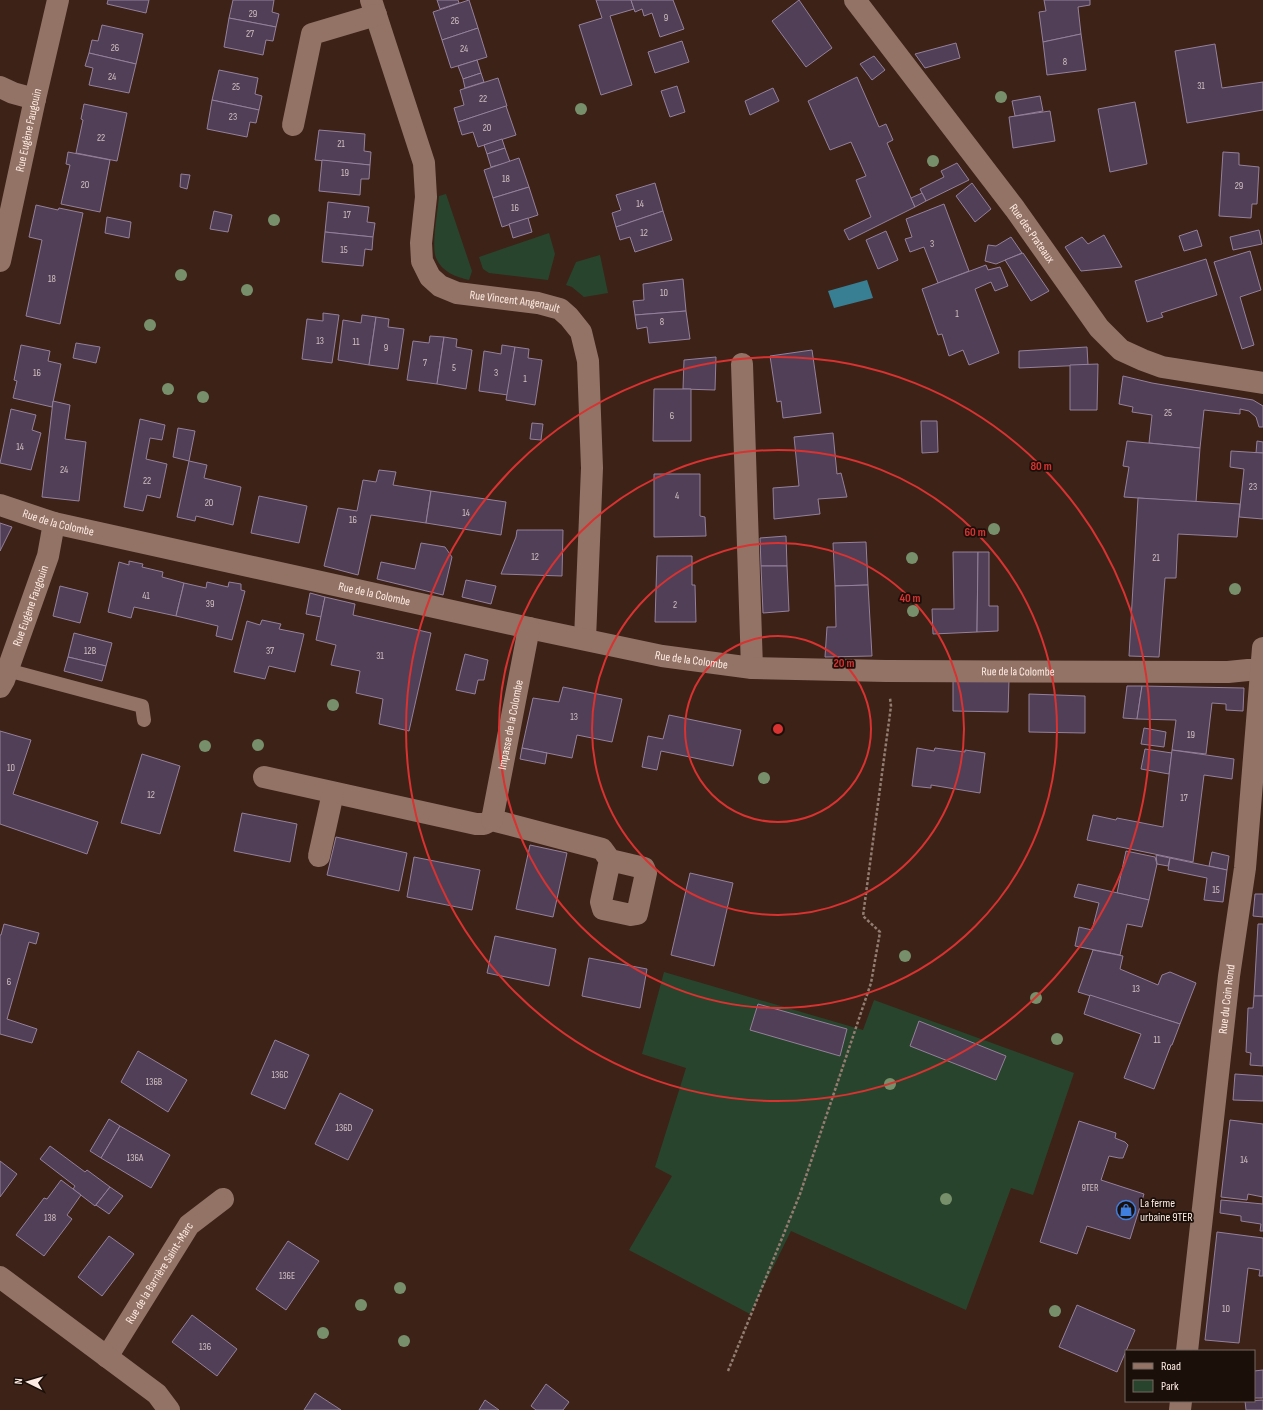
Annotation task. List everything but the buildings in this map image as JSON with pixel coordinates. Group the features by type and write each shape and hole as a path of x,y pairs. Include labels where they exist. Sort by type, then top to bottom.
{"street":[{"name":"Rue Eugène Faugouin","path":"0,261 58,0"},
{"name":"Rue des Prateaux","path":"856,0 1015,209 1099,328 1121,350 1162,367 1263,383"},
{"name":"Rue Vincent Angenault","path":"293,125 312,34 374,8 424,163 426,196 421,243 422,261 430,277 440,286 457,293 538,303 560,309 569,317 581,332 588,361 592,468 585,640"},
{"path":"0,87 13,93 35,99"},
{"path":"742,364 752,668"},
{"name":"Rue de la Colombe","path":"0,505 54,523 529,628 662,656 752,668 886,671 1228,672 1260,670"},
{"name":"Rue Eugène Faugouin","path":"4,678 48,556 54,523"},
{"name":"Impasse de la Colombe","path":"492,820 529,628"},
{"name":"Rue du Coin Rond","path":"1187,1350 1229,976 1245,868 1263,648"},
{"path":"264,777 476,824 484,824 492,820 602,849 610,860"},
{"path":"319,856 333,793"},
{"name":"Rue de la Barrière Saint-Marc","path":"107,1357 188,1225 223,1199"},
{"path":"0,1277 157,1394 169,1410"}],"lane":[{"path":"4,678 142,706 144,720"}],"path":[{"path":"728,1371 800,1194 871,983 880,932 863,916 891,706 886,671"}],"green space":[{"path":"446,194 472,271 469,280 450,273 442,267 436,258 434,237 439,196"},
{"path":"549,233 555,254 548,280 489,273 483,269 479,257"},
{"path":"600,255 608,293 584,297 572,287 566,285 576,262"},
{"path":"664,972 863,1030 874,1000 1074,1073 1033,1195 1011,1188 966,1310 791,1231 750,1314 629,1250 672,1176 655,1167 686,1068 642,1054"}],"water":[{"path":"867,280 873,298 834,308 828,291"}],"place":[{"name":"La ferme urbaine 9TER","path":"1126,1210"}]}
